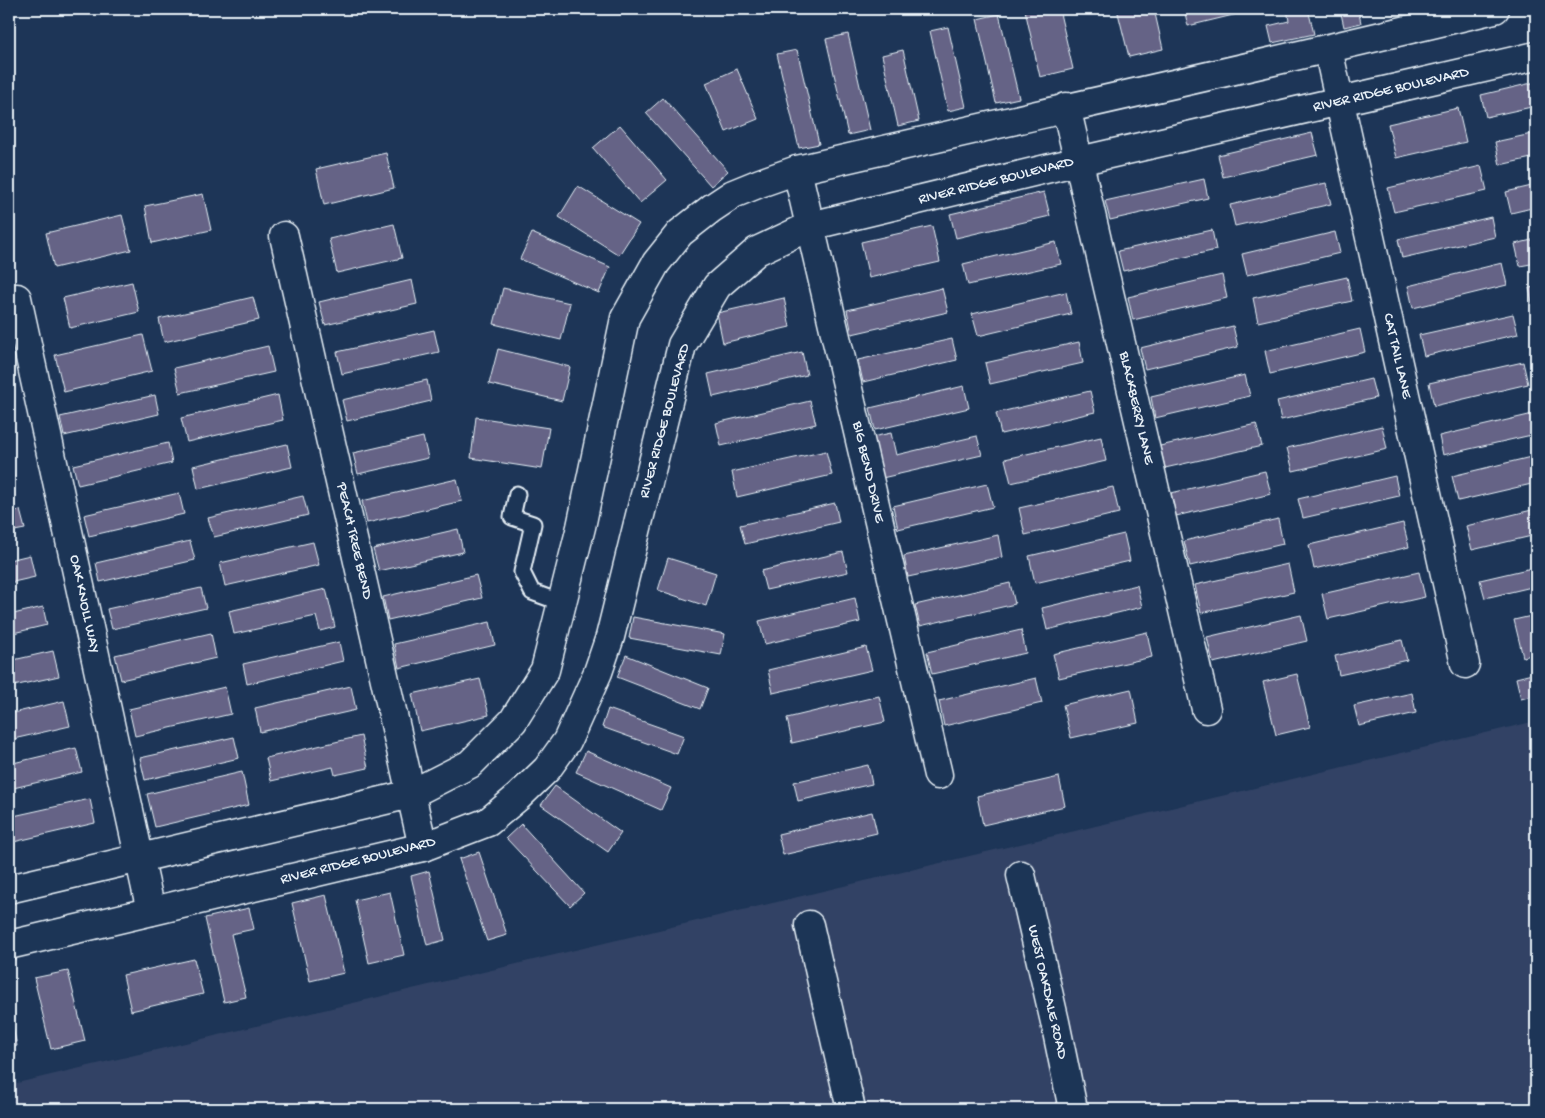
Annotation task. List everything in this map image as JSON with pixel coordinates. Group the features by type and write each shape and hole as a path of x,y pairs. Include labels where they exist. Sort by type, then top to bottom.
{"street":[{"path":"9,889 411,794 470,764 513,721 545,670 581,527 625,318 656,263 680,233 733,194 760,182 797,170 1328,49 1494,9"},
{"name":"CAT TAIL LANE","path":"1328,49 1466,664"},
{"name":"RIVER RIDGE BOULEVARD","path":"9,944 423,847 488,822 518,796 547,769 567,741 598,672 610,637 682,345 717,286 757,251 810,226 1079,161 1536,56"},
{"name":"BLACKBERRY LANE","path":"1066,108 1206,709"},
{"name":"BIG BEND DRIVE","path":"797,170 938,774"},
{"name":"PEACH TREE BEND","path":"284,236 423,847"},
{"name":"OAK KNOLL WAY","path":"17,298 151,911"},
{"name":"WEST OAKDALE ROAD","path":"1021,875 1073,1109"},
{"path":"809,925 851,1109"}],"lane":[{"path":"517,494 512,517 532,524 522,572 532,592 562,603"}],"shaded area":[{"path":"1536,721 1536,1109 9,1109 9,1085"}],"building":[{"path":"1059,9 1073,69 1040,77 1025,10"},
{"path":"1117,9 1154,9 1163,49 1129,57"},
{"path":"1184,9 1258,9 1188,26"},
{"path":"1287,9 1308,9 1314,34 1272,43 1268,26 1289,21"},
{"path":"1340,9 1358,9 1361,23 1344,27"},
{"path":"999,14 1019,98 996,103 977,19"},
{"path":"948,27 966,107 948,111 930,31"},
{"path":"848,34 870,130 848,135 826,39"},
{"path":"797,50 819,144 799,148 777,54"},
{"path":"903,50 919,121 898,126 882,55"},
{"path":"737,69 758,119 726,132 706,83"},
{"path":"1536,82 1536,106 1486,117 1481,95"},
{"path":"663,98 728,171 711,186 646,113"},
{"path":"1458,108 1466,142 1396,158 1388,124"},
{"path":"620,125 667,180 640,203 593,148"},
{"path":"1312,133 1318,155 1223,177 1218,155"},
{"path":"1536,133 1536,157 1500,165 1495,142"},
{"path":"386,153 394,188 324,205 316,169"},
{"path":"1481,166 1487,191 1394,212 1388,188"},
{"path":"1204,179 1208,198 1110,220 1105,201"},
{"path":"1326,183 1331,204 1235,226 1230,205"},
{"path":"1536,185 1536,207 1511,213 1506,192"},
{"path":"578,186 639,224 619,255 559,217"},
{"path":"1044,192 1050,216 956,238 950,214"},
{"path":"203,194 211,230 152,243 145,206"},
{"path":"122,215 131,250 54,268 46,233"},
{"path":"1491,217 1495,237 1402,258 1398,239"},
{"path":"394,224 402,258 337,273 329,239"},
{"path":"932,226 940,262 869,278 861,242"},
{"path":"1212,230 1216,250 1123,271 1118,251"},
{"path":"1335,232 1340,253 1247,275 1242,254"},
{"path":"532,233 610,267 599,293 520,259"},
{"path":"1536,239 1536,263 1520,266 1515,244"},
{"path":"1056,242 1061,264 968,285 963,264"},
{"path":"1502,263 1507,285 1413,308 1408,286"},
{"path":"1222,275 1227,298 1133,320 1128,297"},
{"path":"1347,277 1352,301 1258,322 1253,298"},
{"path":"412,280 417,304 325,325 319,302"},
{"path":"132,282 139,312 70,328 63,298"},
{"path":"1536,287 1536,311 1534,312 1529,288"},
{"path":"503,288 570,303 561,340 494,324"},
{"path":"942,288 948,312 852,334 847,310"},
{"path":"1066,292 1071,314 978,336 972,314"},
{"path":"253,297 259,320 164,342 159,319"},
{"path":"784,298 790,327 723,343 717,313"},
{"path":"1513,314 1518,334 1424,356 1419,335"},
{"path":"1233,326 1238,347 1145,369 1140,348"},
{"path":"1360,329 1365,352 1270,374 1265,351"},
{"path":"434,330 439,352 342,374 337,352"},
{"path":"143,335 152,371 64,392 55,355"},
{"path":"952,339 957,360 863,382 858,360"},
{"path":"1079,342 1083,363 990,384 985,363"},
{"path":"268,346 274,372 180,393 174,368"},
{"path":"498,349 570,367 562,401 489,384"},
{"path":"802,352 807,375 713,397 708,374"},
{"path":"1523,362 1528,384 1434,406 1429,383"},
{"path":"1245,375 1250,396 1155,418 1151,397"},
{"path":"1371,379 1376,398 1281,420 1277,401"},
{"path":"427,380 431,401 347,421 342,400"},
{"path":"964,386 969,408 875,430 870,408"},
{"path":"1090,391 1095,412 1001,434 996,413"},
{"path":"155,395 159,414 64,436 60,417"},
{"path":"278,395 283,420 187,442 181,418"},
{"path":"810,401 816,424 721,446 716,423"},
{"path":"1533,414 1536,434 1443,455 1439,436"},
{"path":"476,417 549,428 542,469 471,458"},
{"path":"1256,424 1262,446 1165,468 1160,446"},
{"path":"1382,426 1387,449 1293,471 1287,448"},
{"path":"891,433 896,455 977,436 982,455 882,478 872,437"},
{"path":"423,437 428,458 358,474 353,453"},
{"path":"1101,437 1106,461 1011,483 1005,459"},
{"path":"168,443 172,463 78,485 73,465"},
{"path":"287,444 292,467 198,489 193,466"},
{"path":"826,451 832,475 737,497 732,472"},
{"path":"1531,457 1536,483 1458,501 1452,476"},
{"path":"9,460 14,477 9,479"},
{"path":"1265,471 1271,494 1176,516 1171,493"},
{"path":"1395,476 1399,496 1303,518 1298,499"},
{"path":"457,479 462,501 367,523 362,501"},
{"path":"987,484 993,507 898,529 893,506"},
{"path":"1113,487 1119,513 1025,535 1019,508"},
{"path":"179,493 184,514 89,536 84,515"},
{"path":"303,496 308,515 214,537 208,518"},
{"path":"835,503 839,522 745,544 740,525"},
{"path":"1536,509 1536,535 1472,550 1466,526"},
{"path":"20,510 25,529 9,532 9,513"},
{"path":"1278,519 1283,544 1190,566 1184,541"},
{"path":"1403,523 1409,547 1314,569 1309,545"},
{"path":"458,529 463,552 379,571 373,549"},
{"path":"1124,534 1130,561 1035,583 1029,556"},
{"path":"998,535 1002,557 908,577 904,556"},
{"path":"190,541 195,560 100,582 96,563"},
{"path":"313,542 319,565 225,586 220,563"},
{"path":"843,552 848,572 766,590 761,571"},
{"path":"30,555 35,577 9,583 9,560"},
{"path":"668,558 716,573 706,606 658,590"},
{"path":"1288,564 1294,592 1201,613 1195,585"},
{"path":"1536,567 1536,586 1485,598 1480,580"},
{"path":"1419,572 1425,597 1328,619 1322,594"},
{"path":"476,575 482,598 388,620 383,597"},
{"path":"1010,583 1015,604 920,626 915,605"},
{"path":"1137,585 1142,607 1047,630 1042,608"},
{"path":"201,588 206,608 112,629 107,609"},
{"path":"326,589 335,627 320,631 316,616 234,634 229,611"},
{"path":"855,598 860,622 765,644 759,621"},
{"path":"43,607 47,625 9,634 9,615"},
{"path":"1301,615 1307,641 1213,663 1207,637"},
{"path":"1536,615 1536,654 1523,657 1514,620"},
{"path":"633,617 725,634 721,655 629,638"},
{"path":"490,622 495,645 399,668 394,644"},
{"path":"1021,630 1026,653 932,674 927,652"},
{"path":"1147,632 1152,657 1059,678 1053,654"},
{"path":"211,633 216,658 121,680 115,655"},
{"path":"1402,640 1407,660 1339,675 1335,656"},
{"path":"339,642 343,661 247,684 243,664"},
{"path":"866,647 872,670 773,693 768,670"},
{"path":"53,651 59,676 9,687 9,661"},
{"path":"626,655 708,688 700,709 617,677"},
{"path":"1536,673 1536,695 1521,699 1516,678"},
{"path":"1297,674 1310,727 1276,735 1263,682"},
{"path":"1036,678 1042,703 944,726 939,701"},
{"path":"480,679 489,715 420,731 412,694"},
{"path":"351,686 356,710 260,732 255,708"},
{"path":"225,687 231,714 135,736 129,709"},
{"path":"1131,689 1138,723 1071,738 1063,705"},
{"path":"1412,693 1416,713 1359,726 1354,706"},
{"path":"879,696 885,722 792,743 787,718"},
{"path":"64,701 70,726 9,740 9,714"},
{"path":"608,709 684,736 677,754 602,727"},
{"path":"361,736 368,768 335,775 333,767 271,781 266,758"},
{"path":"234,737 239,758 145,780 140,758"},
{"path":"76,748 82,772 9,789 9,764"},
{"path":"586,751 671,788 661,810 576,772"},
{"path":"868,765 872,784 798,801 794,782"},
{"path":"242,772 249,805 155,827 147,794"},
{"path":"1059,777 1065,806 983,825 977,796"},
{"path":"555,786 621,833 608,852 541,805"},
{"path":"90,799 95,823 9,843 9,817"},
{"path":"872,812 877,833 783,855 778,834"},
{"path":"521,824 584,893 570,906 506,838"},
{"path":"479,852 507,935 487,941 459,859"},
{"path":"429,871 445,940 427,945 411,876"},
{"path":"390,892 404,955 369,963 355,900"},
{"path":"326,895 344,973 310,981 292,903"},
{"path":"249,908 254,929 231,934 246,997 224,1002 205,918"},
{"path":"194,959 203,994 131,1011 123,975"},
{"path":"68,971 85,1041 51,1049 34,978"},
{"path":"9,1010 17,1046 9,1048"}]}
